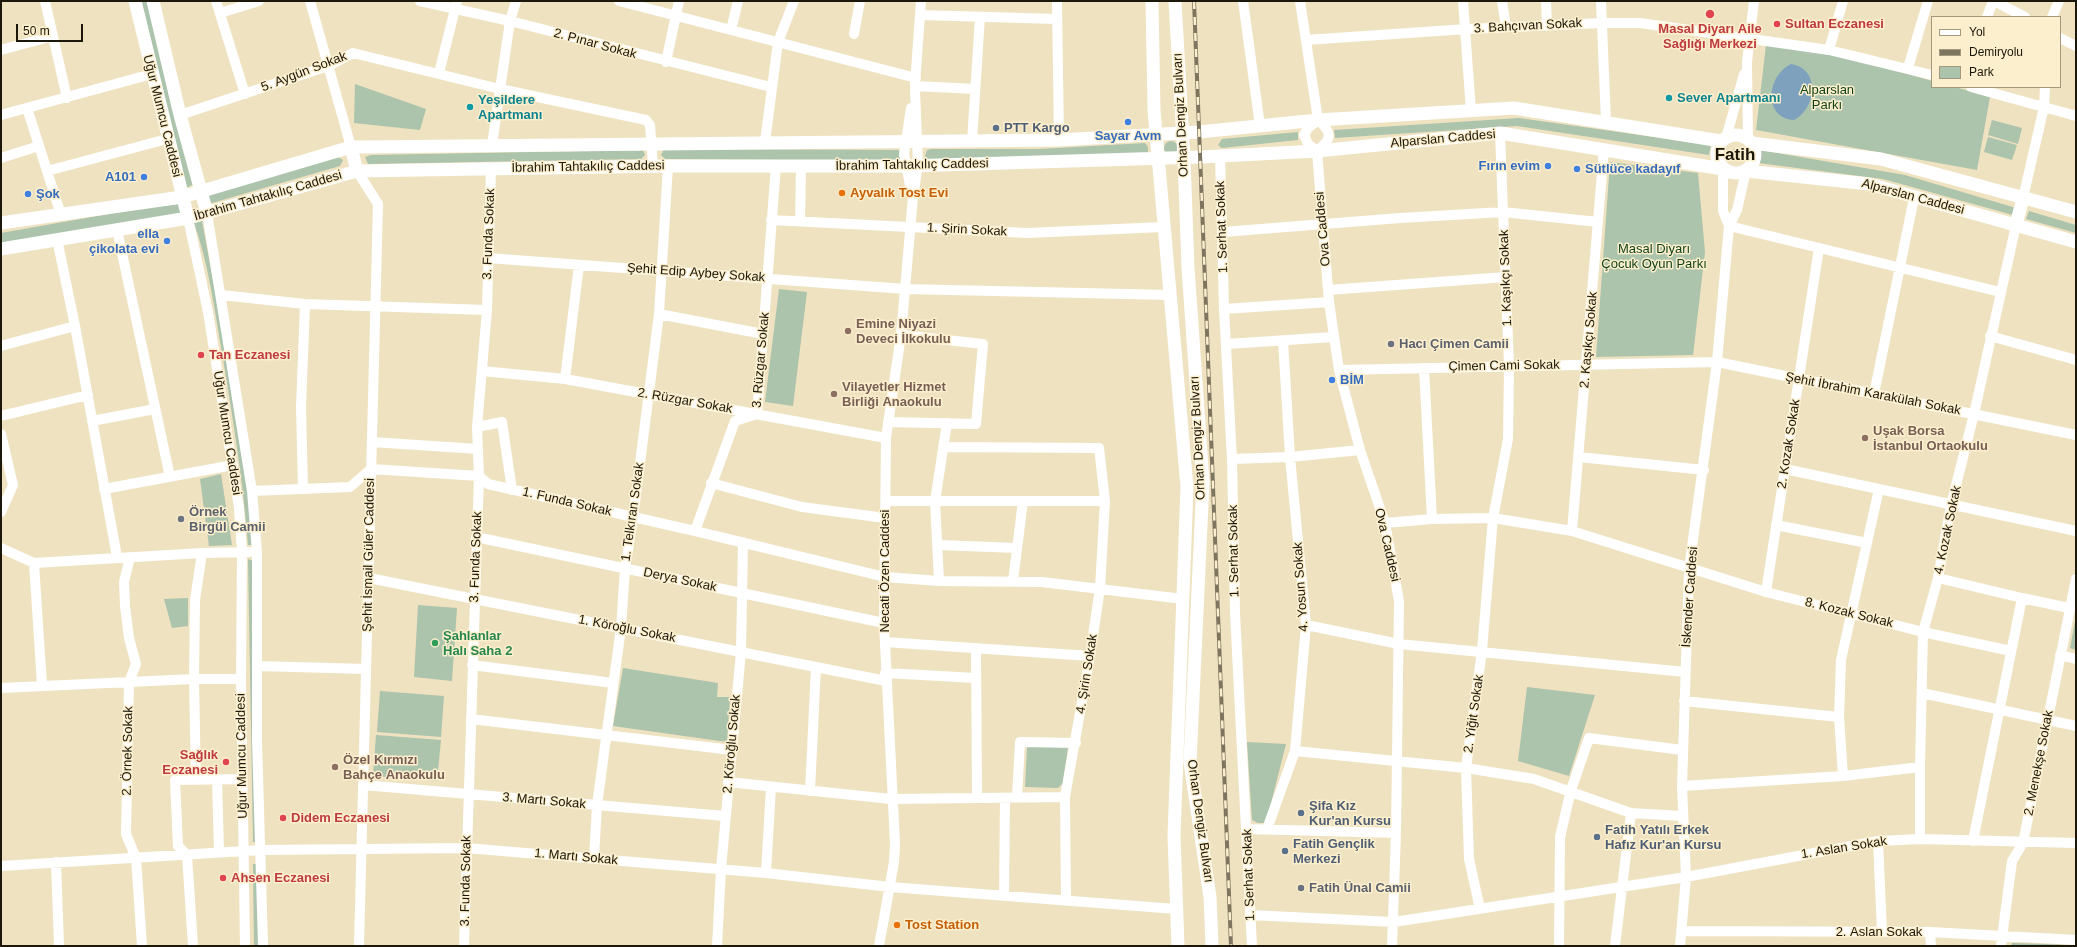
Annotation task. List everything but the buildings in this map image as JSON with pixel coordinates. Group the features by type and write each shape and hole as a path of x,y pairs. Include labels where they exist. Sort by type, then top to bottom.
{"main road":[{"name":"Uğur Mumcu Caddesi","path":"135,1 188,218"},
{"name":"Uğur Mumcu Caddesi","path":"153,1 180,115 206,213"},
{"name":"Orhan Dengiz Bulvarı","path":"1152,1 1156,134 1163,227 1171,295 1188,487 1174,836 1178,946"},
{"name":"Orhan Dengiz Bulvarı","path":"1175,1 1183,132 1188,268 1203,482 1190,762 1210,897 1212,946"},
{"name":"Alparslan Caddesi","path":"1183,132 1318,120 1514,108 1724,139 1737,135 1750,141 1881,159 2076,212"},
{"name":"İbrahim Tahtakılıç Caddesi","path":"1,224 182,197 201,190 351,147 651,145 765,142 972,142 1059,140 1183,132"},
{"name":"Alparslan Caddesi","path":"1184,158 1317,150 1500,133 1722,169 1734,174 1746,171 1869,184 1914,198 2076,242"},
{"path":"1722,169 1716,158 1716,152 1724,139"},
{"path":"1746,171 1754,161 1755,155 1750,141"},
{"path":"351,147 357,171"},
{"name":"İbrahim Tahtakılıç Caddesi","path":"1,249 188,218 357,171 653,166 912,166 1184,158"},
{"path":"2016,225 2023,198"}],"street":[{"path":"45,1 67,98"},
{"path":"216,1 245,94"},
{"path":"220,13 259,1"},
{"path":"310,1 351,147"},
{"name":"2. Pınar Sokak","path":"420,1 456,5 510,21 666,62 771,87"},
{"path":"492,146 510,21 516,1"},
{"path":"619,1 778,42 915,85 975,89"},
{"path":"666,62 679,1"},
{"path":"731,30 738,1"},
{"path":"765,142 778,42 794,1"},
{"path":"854,34 860,1"},
{"name":"Necati Özen Caddesi","path":"879,946 890,887 895,844 891,799 884,623 886,438 901,335 911,226 913,197 911,142 921,1"},
{"path":"1057,1 1056,19 1059,140"},
{"path":"1243,1 1260,126"},
{"path":"1300,1 1318,120 1326,127 1330,134 1327,143 1317,150 1308,144 1304,135 1308,128 1318,120"},
{"path":"1463,1 1467,29 1471,110"},
{"path":"1502,1 1506,27"},
{"path":"1546,1 1547,26"},
{"path":"1601,1 1606,122"},
{"path":"1750,141 1748,62 1754,1"},
{"path":"1829,50 1843,1"},
{"path":"1908,68 1928,1"},
{"path":"1987,16 1994,1 2023,16"},
{"path":"2052,16 2059,1"},
{"path":"439,73 456,5"},
{"path":"920,15 1056,19"},
{"path":"972,142 980,17"},
{"name":"3. Bahçıvan Sokak","path":"1306,40 1506,27 1602,23 1640,24 1750,37 1829,50 1931,75"},
{"path":"1,50 53,36"},
{"path":"2061,38 2076,46"},
{"name":"5. Aygün Sokak","path":"180,115 328,66 353,53 500,89 646,120 650,125 651,145"},
{"path":"1724,139 1748,62"},
{"path":"1,116 152,74"},
{"path":"1975,88 2076,116"},
{"path":"2023,198 2044,107 2045,88"},
{"path":"27,108 61,215"},
{"name":"1. Kaşıkçı Sokak","path":"1494,518 1508,439 1510,366 1500,133"},
{"path":"47,172 168,140"},
{"path":"651,145 653,166"},
{"path":"1,158 39,146"},
{"name":"2. Kaşıkçı Sokak","path":"1572,531 1604,149"},
{"name":"Ova Caddesi","path":"1317,150 1329,302 1339,370 1360,450 1385,523 1399,600 1396,833 1392,946"},
{"name":"1. Serhat Sokak","path":"1220,156 1224,309 1232,460 1235,613 1252,946"},
{"name":"1. Telkıran Sokak","path":"594,858 597,805 621,628 625,569 634,518 659,314 668,166"},
{"name":"3. Rüzgar Sokak","path":"695,531 735,421 757,414 776,166"},
{"path":"800,221 801,166"},
{"name":"3. Funda Sokak","path":"464,946 479,476 477,427 486,310 491,169"},
{"path":"1722,169 1723,211 1729,226"},
{"name":"Şehit İsmail Güler Caddesi","path":"357,171 378,204 359,946"},
{"path":"1729,226 1737,210 1746,171"},
{"path":"1874,394 1914,198"},
{"path":"1223,232 1322,223 1503,212 1598,222"},
{"name":"Uğur Mumcu Caddesi","path":"206,213 221,295 252,491 257,552 257,666 262,946"},
{"name":"Uğur Mumcu Caddesi","path":"188,218 208,312 239,508 242,552 241,679 245,946"},
{"name":"1. Şirin Sokak","path":"772,220 1027,233 1163,227"},
{"name":"4. Kozak Sokak","path":"1920,840 1923,632 1938,578 1951,505 1974,414 1990,336 2016,225"},
{"path":"1729,226 2000,292"},
{"name":"İskender Caddesi","path":"1680,946 1686,877 1682,816 1682,750 1689,569 1704,470 1717,362 1729,226"},
{"path":"117,230 170,477"},
{"path":"57,239 75,326 117,557"},
{"name":"2. Kozak Sokak","path":"1766,592 1819,248"},
{"name":"Şehit Edip Aybey Sokak","path":"488,258 905,289 1171,295"},
{"path":"566,378 579,265"},
{"path":"1328,290 1506,277"},
{"path":"221,295 305,304 375,308 486,310"},
{"path":"1224,309 1329,302"},
{"path":"303,488 300,407 305,304"},
{"path":"659,314 763,334"},
{"path":"1,346 75,326"},
{"path":"888,422 976,424 983,344 901,335"},
{"path":"1990,336 2076,360"},
{"path":"1227,344 1333,337"},
{"name":"4. Yosun Sokak","path":"1267,829 1295,751 1306,625 1290,457 1283,340"},
{"name":"Çimen Cami Sokak","path":"1339,370 1717,362"},
{"name":"Şehit İbrahim Karakülah Sokak","path":"1717,362 2076,435"},
{"path":"1424,368 1432,519"},
{"name":"2. Rüzgar Sokak","path":"482,371 566,378 886,438"},
{"path":"1,416 88,395"},
{"path":"92,421 155,409"},
{"path":"477,427 502,422 512,490"},
{"path":"939,581 935,501 947,423"},
{"path":"1,434 12,485 1,512"},
{"path":"372,442 478,449"},
{"name":"4. Şirin Sokak","path":"943,447 1098,448 1105,501 1100,588 1076,743 1065,797 1066,900"},
{"path":"1232,460 1290,457 1360,450"},
{"path":"1579,458 1704,470"},
{"path":"104,489 233,465"},
{"path":"1785,469 2076,531"},
{"path":"252,491 350,487 371,470"},
{"name":"1. Funda Sokak","path":"371,470 479,476 488,484 512,490 743,542 885,577 939,581 1013,581 1100,588 1183,599"},
{"path":"1,479 12,485"},
{"path":"711,484 802,507 886,518"},
{"path":"1843,776 1839,717 1841,660 1879,489"},
{"path":"886,501 1105,501"},
{"path":"1013,581 1024,501"},
{"name":"8. Kozak Sokak","path":"1385,523 1432,519 1494,518 1572,531 1766,592 1851,612 1923,632 2011,651"},
{"name":"2. Yiğit Sokak","path":"1480,909 1469,859 1466,768 1482,651 1494,518"},
{"path":"1776,525 1867,543"},
{"name":"Derya Sokak","path":"476,538 884,623"},
{"name":"2. Köroğlu Sokak","path":"717,946 725,816 740,652 743,542"},
{"path":"938,544 1017,548"},
{"path":"1,548 34,564 117,557 257,552"},
{"path":"196,780 194,679 195,600 202,553"},
{"name":"2. Örnek Sokak","path":"130,557 124,582 125,606 129,638 136,664 129,682 126,834 136,858 142,946"},
{"path":"34,564 42,685"},
{"name":"1. Köroğlu Sokak","path":"368,578 816,667 886,677 976,678"},
{"path":"1938,578 2069,608"},
{"name":"2. Menekşe Sokak","path":"2001,946 2012,861 2023,842 2076,579"},
{"path":"1973,841 2022,598"},
{"path":"1306,625 1399,644 1685,672"},
{"path":"885,642 1090,656"},
{"path":"976,648 977,798"},
{"path":"2060,656 2076,659"},
{"path":"472,665 613,683"},
{"path":"257,666 366,669"},
{"path":"810,791 816,667"},
{"path":"1,688 194,679 241,679"},
{"path":"1922,693 2076,726"},
{"path":"1684,701 1839,717"},
{"path":"471,719 732,750"},
{"path":"1558,946 1560,837 1571,790 1589,738 1682,750"},
{"path":"1017,797 1020,742 1076,743"},
{"path":"1295,751 1466,768 1534,779 1571,790 1631,813 1682,816"},
{"path":"1682,786 1843,776 1920,767"},
{"path":"217,779 219,852"},
{"path":"193,946 187,855 178,846 175,780 242,779"},
{"path":"728,782 891,799 1065,797"},
{"name":"3. Martı Sokak","path":"363,785 725,816"},
{"path":"766,873 771,787"},
{"path":"1004,896 1005,798"},
{"path":"1615,946 1631,813"},
{"path":"1247,829 1396,833"},
{"name":"1. Aslan Sokak","path":"1250,915 1394,922 1686,877 1878,841 1920,840 2076,843"},
{"path":"1878,841 1882,932"},
{"name":"1. Martı Sokak","path":"1,866 261,850 466,848 766,873 890,887 1176,909"},
{"path":"56,862 60,946"},
{"name":"2. Aslan Sokak","path":"1682,931 1930,932 2076,940"},
{"path":"1930,932 1931,946"}],"green space":[{"path":"141,1 148,1 194,184 186,188"},
{"name":"Alparslan Parkı","path":"1766,45 1835,53 1931,81 1931,88 1958,88 1990,97 1977,170 1756,130"},
{"path":"355,84 426,109 420,130 354,123"},
{"path":"1519,118 1711,145 1709,155 1517,126 1335,138 1334,130"},
{"path":"1992,120 2022,128 2018,144 1988,135"},
{"path":"1298,132 1298,140 1222,148 1218,145 1222,139"},
{"path":"1988,137 2017,145 2012,160 1984,152"},
{"path":"1168,141 1174,141 1178,145 1178,151 1174,155 1168,155 1164,151 1164,145"},
{"path":"1145,143 1148,147 1148,153 928,160 925,156 927,150 931,149 1039,149"},
{"path":"664,149 899,150 901,153 900,160 897,161 665,159 661,155"},
{"path":"1738,149 1741,150 1741,160 1734,161 1731,160 1730,153 1731,150"},
{"path":"643,150 645,155 641,159 368,164 365,157 371,155"},
{"path":"1760,150 1905,175 2016,208 2013,215 1883,179 1758,163"},
{"path":"338,157 343,160 340,166 212,203 209,202 209,194"},
{"name":"Masal Diyarı Çocuk Oyun Parkı","path":"1610,162 1698,173 1705,252 1693,355 1596,357"},
{"path":"178,204 181,205 182,213 177,215 1,243 1,233 126,211"},
{"path":"2029,211 2076,225 2076,233 2026,219"},
{"path":"202,221 218,307 249,499 253,545 248,545 237,446 216,316 207,269 194,223"},
{"path":"779,289 807,292 793,406 765,402"},
{"path":"221,474 232,545 209,546 200,479"},
{"path":"248,559 253,561 258,842 253,842"},
{"path":"188,598 188,626 172,628 164,599"},
{"name":"Şahlanlar Halı Saha 2","path":"418,605 457,608 452,681 414,677"},
{"path":"2076,616 2076,650 2070,648"},
{"path":"623,668 718,683 717,697 730,697 727,742 613,726"},
{"path":"1527,687 1595,695 1569,776 1518,761"},
{"name":"Şahlanlar Halı Saha 2","path":"380,691 444,696 441,737 377,732"},
{"path":"376,735 441,740 437,781 373,776"},
{"path":"1247,742 1286,744 1266,823 1258,823 1252,820"},
{"path":"1027,747 1068,747 1063,783 1058,788 1025,787"},
{"path":"253,864 259,864 259,946 254,946"},
{"path":"2012,943 2076,945 2076,946 2011,946"}],"water":[{"path":"1791,64 1800,67 1807,73 1811,80 1812,89 1811,98 1807,107 1802,114 1794,120 1784,118 1777,113 1773,105 1772,96 1776,78 1782,70"}],"railway":[{"path":"1194,1 1231,946"}],"place":[{"name":"Masal Diyarı Aile Sağlığı Merkezi","path":"1710,14"},
{"name":"Sultan Eczanesi","path":"1777,24"},
{"name":"Sever Apartmanı","path":"1669,98"},
{"name":"Yeşildere Apartmanı","path":"470,107"},
{"name":"Sayar Avm","path":"1128,122"},
{"name":"PTT Kargo","path":"996,128"},
{"name":"Fırın evim","path":"1548,166"},
{"name":"Sütlüce kadayıf","path":"1577,169"},
{"name":"A101","path":"144,177"},
{"name":"Ayvalık Tost Evi","path":"842,193"},
{"name":"Şok","path":"28,194"},
{"name":"ella çikolata evi","path":"167,241"},
{"name":"Emine Niyazi Deveci İlkokulu","path":"848,331"},
{"name":"Hacı Çimen Camii","path":"1391,344"},
{"name":"Tan Eczanesi","path":"201,355"},
{"name":"BİM","path":"1332,380"},
{"name":"Vilayetler Hizmet Birliği Anaokulu","path":"834,394"},
{"name":"Uşak Borsa İstanbul Ortaokulu","path":"1865,438"},
{"name":"Örnek Birgül Camii","path":"181,519"},
{"name":"Şahlanlar Halı Saha 2","path":"435,643"},
{"name":"Sağlık Eczanesi","path":"226,762"},
{"name":"Özel Kırmızı Bahçe Anaokulu","path":"335,767"},
{"name":"Şifa Kız Kur'an Kursu","path":"1301,813"},
{"name":"Didem Eczanesi","path":"283,818"},
{"name":"Fatih Yatılı Erkek Hafız Kur'an Kursu","path":"1597,837"},
{"name":"Fatih Gençlik Merkezi","path":"1285,851"},
{"name":"Ahsen Eczanesi","path":"223,878"},
{"name":"Fatih Ünal Camii","path":"1301,888"},
{"name":"Tost Station","path":"897,925"}],"district":[{"name":"Fatih","path":"1735,155"}]}
